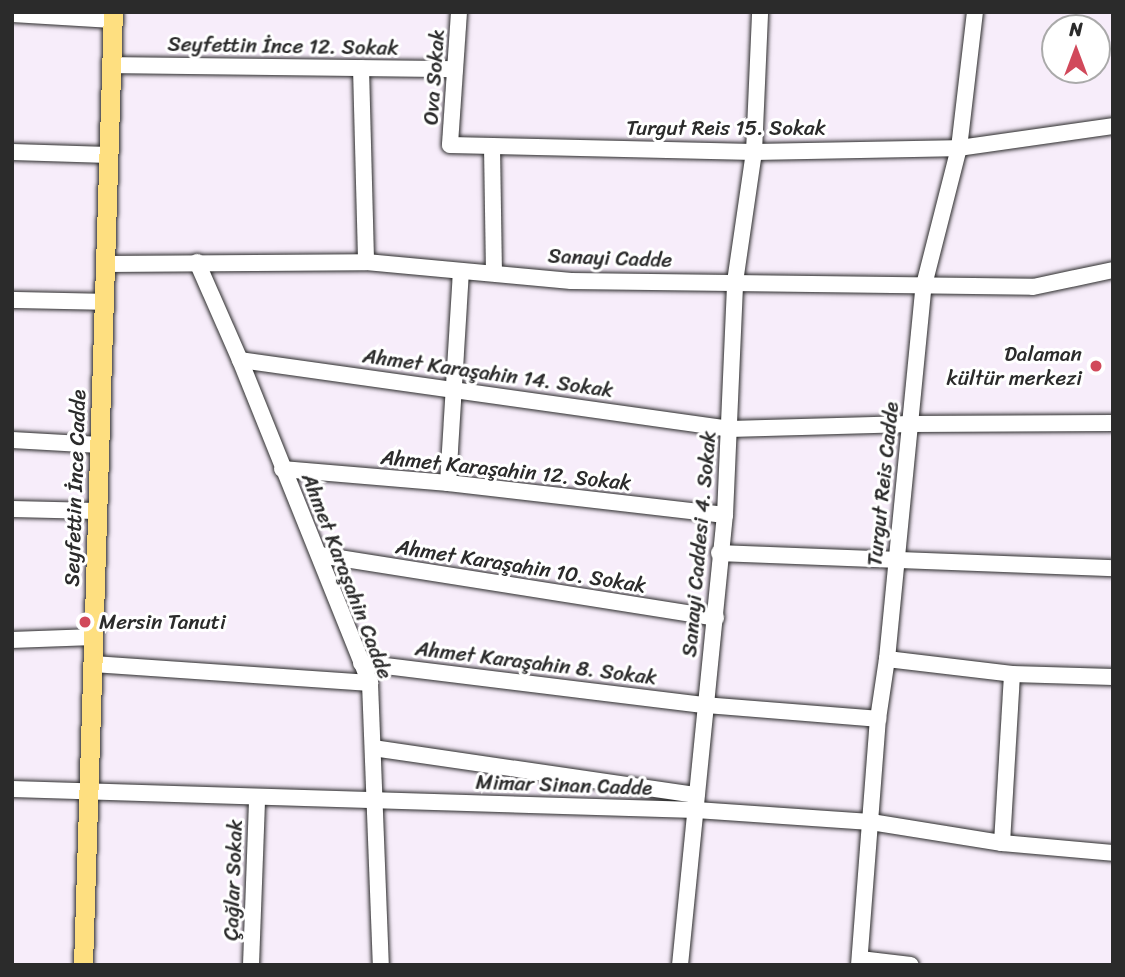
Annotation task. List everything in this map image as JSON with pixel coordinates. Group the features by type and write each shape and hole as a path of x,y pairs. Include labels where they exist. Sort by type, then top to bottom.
{"main road":[{"name":"Seyfettin İnce Cadde","path":"83,965 113,16"}],"street":[{"name":"Ova Sokak","path":"459,12 453,69 450,145 492,146"},
{"name":"Sanayi Caddesi 4. Sokak","path":"680,965 716,618 719,554 725,516 736,282 754,152 760,12"},
{"name":"Turgut Reis Cadde","path":"859,962 878,719 887,659 924,285 958,148 975,12"},
{"path":"12,14 113,16"},
{"name":"Seyfettin İnce 12. Sokak","path":"112,65 453,69"},
{"path":"361,68 366,262"},
{"name":"Turgut Reis 15. Sokak","path":"492,146 754,152 958,148 1113,126"},
{"path":"492,146 494,272"},
{"path":"12,152 109,155"},
{"name":"Ahmet Karaşahin Cadde","path":"197,262 240,360 370,683 381,965"},
{"name":"Sanayi Cadde","path":"105,264 366,262 571,281 1033,287 1113,270"},
{"path":"448,483 456,389 461,272"},
{"path":"12,300 104,302"},
{"name":"Ahmet Karaşahin 14. Sokak","path":"240,360 729,429 910,424 1113,423"},
{"path":"12,440 100,445"},
{"name":"Ahmet Karaşahin 12. Sokak","path":"282,469 448,483 725,516"},
{"path":"12,509 97,511"},
{"path":"719,554 1113,568"},
{"name":"Ahmet Karaşahin 10. Sokak","path":"320,555 716,618"},
{"path":"12,640 93,637"},
{"path":"887,659 1013,674 1113,677"},
{"name":"Ahmet Karaşahin 8. Sokak","path":"361,663 705,705 878,719"},
{"path":"93,664 370,683"},
{"path":"1002,843 1013,674"},
{"path":"373,748 696,803"},
{"name":"Mimar Sinan Cadde","path":"12,789 375,801 696,803 871,822 1002,843 1113,853"},
{"name":"Çağlar Sokak","path":"251,965 257,797"},
{"path":"859,962 911,965"}],"place":[{"name":"Dalaman kültür merkezi","path":"1096,366"},
{"name":"Mersin Tanuti","path":"85,622"}]}
